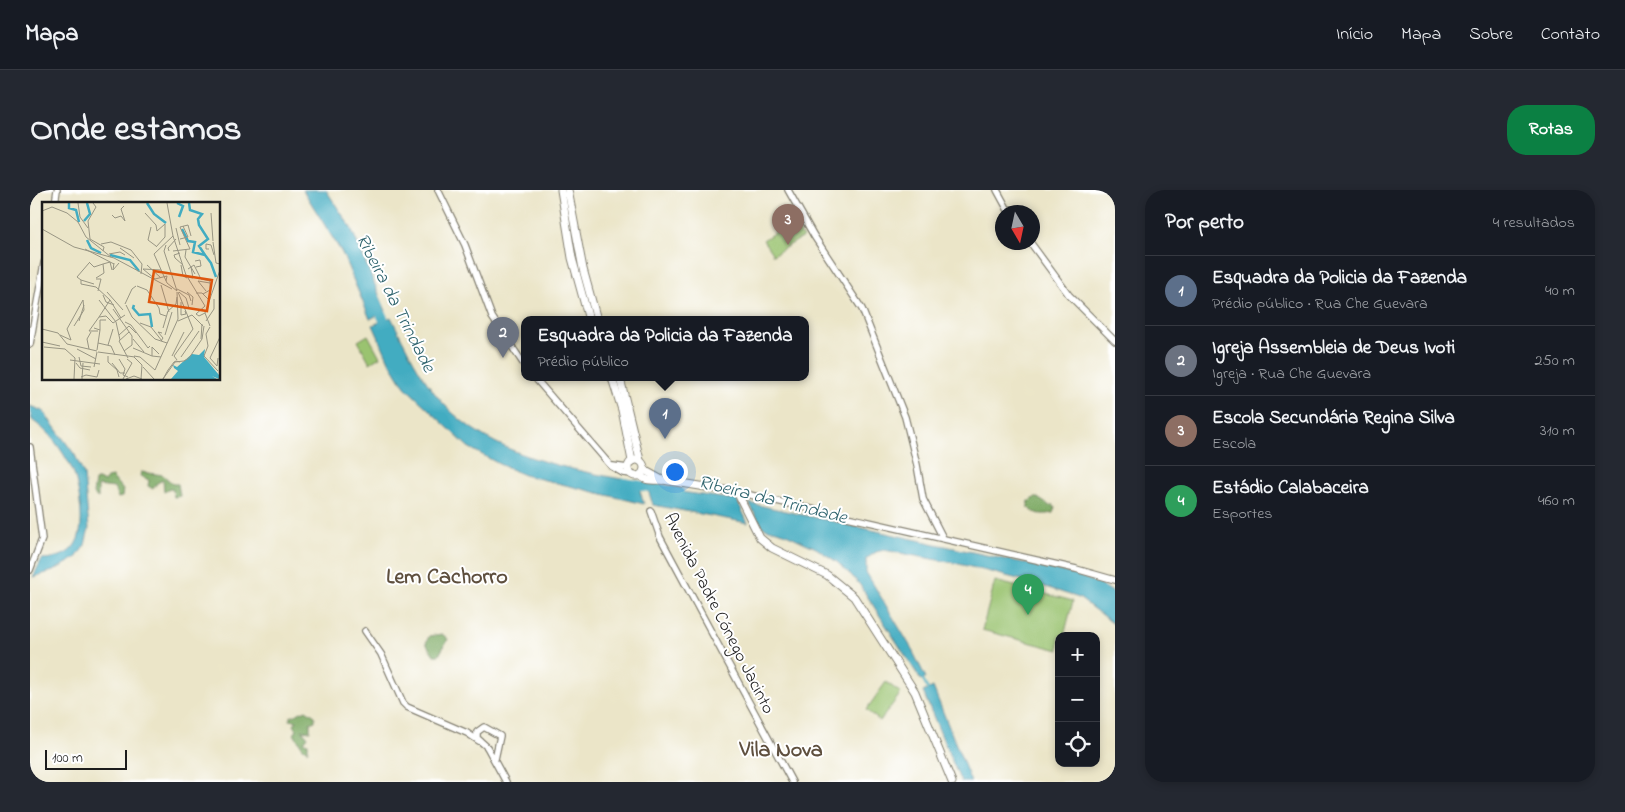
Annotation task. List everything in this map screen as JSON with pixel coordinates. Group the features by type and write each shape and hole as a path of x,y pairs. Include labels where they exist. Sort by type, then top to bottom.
{"main road":[{"path":"561,190 572,258 588,316"},
{"path":"568,190 584,276 596,316"},
{"path":"613,381 622,410 630,468"},
{"path":"622,381 640,460 644,465 643,478 739,494 760,538 772,548 827,575 854,597 914,692 952,782"},
{"path":"630,468 640,460"},
{"path":"630,468 642,472"}],"street":[{"path":"438,190 464,244 492,318 521,360"},
{"path":"788,190 814,236 862,309 905,418 919,473 923,499 943,538"},
{"path":"997,190 1005,205"},
{"path":"1036,250 1069,295 1115,341"},
{"path":"30,344 42,275"},
{"path":"538,381 611,466 630,468"},
{"path":"30,447 42,539 30,570"},
{"path":"739,494 943,538 1115,580"},
{"name":"Avenida Padre Cónego Jacinto","path":"651,512 660,537 792,782"},
{"path":"365,632 381,654 407,707 467,732 487,747 495,758 506,782"},
{"path":"467,732 488,728 498,733 500,739 496,748 495,758"},
{"path":"479,729 477,732 479,741"},
{"path":"487,747 496,748"}],"green space":[{"path":"792,221 803,237 773,255 763,240"},
{"path":"368,335 380,357 370,363 358,341"},
{"path":"141,472 163,475 173,484 178,484 180,496 174,497 173,490 170,489 164,492 163,480 157,483 153,489 148,486 149,480 140,476"},
{"path":"112,477 123,490 122,497 118,498 114,488 98,486 98,498 93,494 95,481 99,479 104,482 107,478"},
{"path":"1036,497 1050,506 1053,504 1055,508 1053,513 1039,514 1033,512 1028,507 1028,502"},
{"path":"995,581 1073,601 1065,632 1055,632 1055,649 982,630"},
{"path":"442,634 448,639 439,655 434,655 426,643 429,636"},
{"path":"886,682 901,693 880,721 866,710"},
{"path":"306,710 315,716 315,721 310,723 310,731 302,730 308,737 304,742 308,743 308,751 303,748 294,734 297,730 294,725 297,721 290,720 290,717"}],"water":[{"path":"303,190 326,190 351,228 386,311 370,319 342,253"},
{"path":"391,317 427,382 442,402 462,421 484,436 532,458 585,472 637,482 644,504 524,475 468,447 405,387 389,361 373,325"},
{"path":"30,406 43,411 75,455 84,475 89,528 85,545 76,558 53,571 33,577 42,559 56,557 66,553 73,547 78,539 80,530 81,508 73,470 54,441 32,420"},
{"path":"647,487 737,500 748,523 653,505"},
{"path":"749,503 1041,566 1090,580 1115,594 1115,625 1079,598 1030,582 959,564 884,550 876,552 866,559 866,572 909,644 926,678 921,680 860,585 852,576 837,562 816,548 784,533 762,527"},
{"path":"933,687 971,782 961,782 923,692"}],"waterway":[{"name":"Ribeira da Trindade","path":"376,302 389,332"},
{"name":"Ribeira da Trindade","path":"624,483 679,492"},
{"path":"922,678 929,691"}],"place":[{"name":"Escola Secundária Regina Silva","path":"788,245"},
{"name":"Igreja Assembleia de Deus Ivoti","path":"503,358"},
{"name":"Esquadra da Policia da Fazenda","path":"665,439"},
{"name":"Estádio Calabaceira","path":"1028,615"}],"district":[{"name":"Lem Cachorro","path":"447,575"},
{"name":"Vila Nova","path":"781,748"}]}
